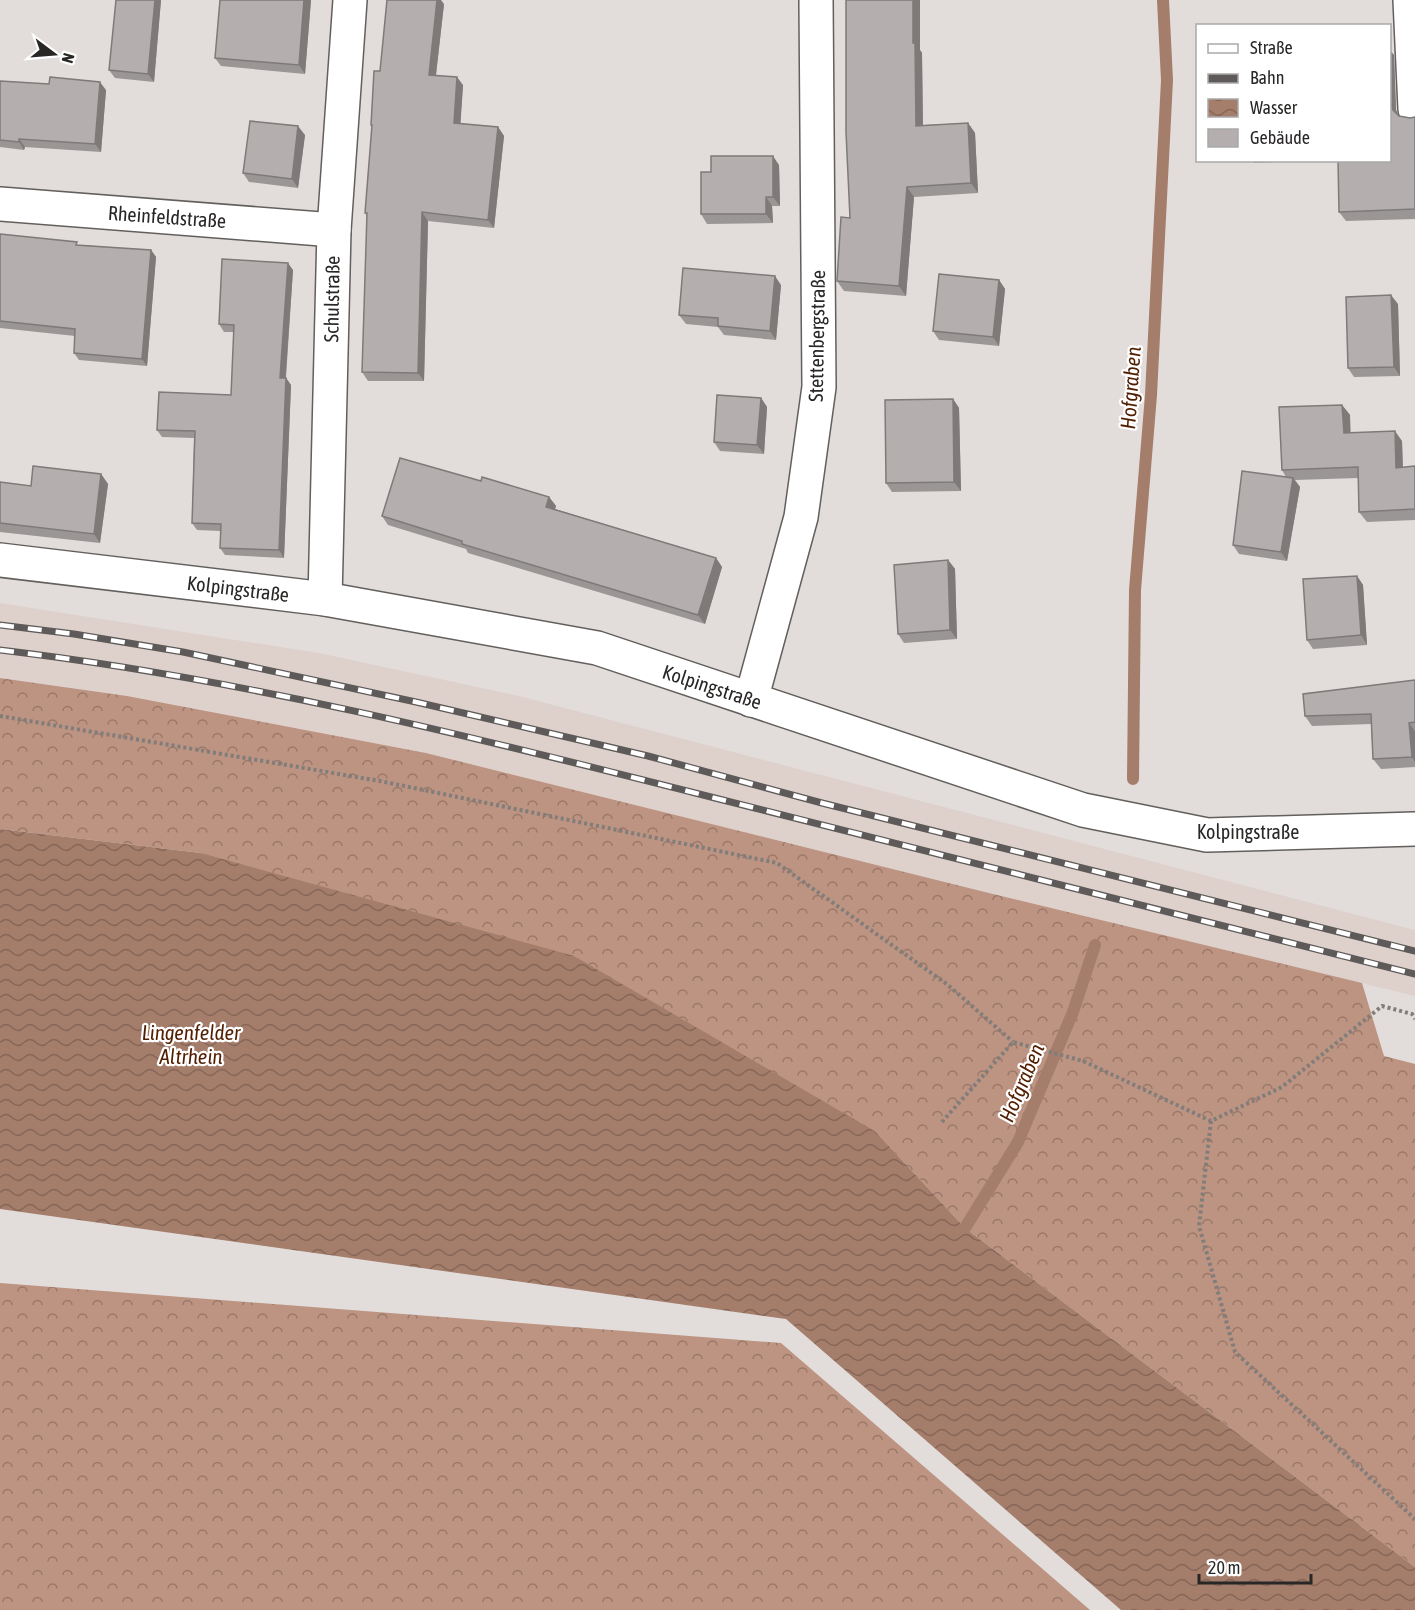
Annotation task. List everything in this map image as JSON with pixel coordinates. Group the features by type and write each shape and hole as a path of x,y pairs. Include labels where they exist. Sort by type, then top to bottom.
{"street":[{"name":"Schulstraße","path":"325,599 334,230 350,0"},
{"name":"Stettenbergstraße","path":"751,699 801,517 819,387 816,0"},
{"path":"1410,0 1415,109"},
{"name":"Rheinfeldstraße","path":"0,204 334,230"},
{"name":"Kolpingstraße","path":"0,560 325,599 597,648 1083,810 1207,836 1415,829"}],"path":[{"path":"0,716 380,781 777,863 948,985 1013,1042 1083,1060 1211,1121"},
{"path":"1211,1121 1282,1087 1382,1006 1412,1014 1415,1019"},
{"path":"942,1122 1013,1042"},
{"path":"1211,1121 1199,1226 1235,1352 1415,1519"}],"shaded area":[{"path":"0,603 319,653 515,695 1415,930 1415,996 426,753 127,696 0,678"}],"green space":[{"path":"0,678 127,696 426,753 1362,983 1384,1056 1415,1064 1415,1567 965,1228 876,1132 201,853 0,829"},
{"path":"0,1283 781,1343 1090,1610 0,1610"}],"water":[{"name":"Lingenfelder Altrhein","path":"0,829 201,853 574,956 876,1132 965,1228 1415,1567 1415,1610 1121,1610 786,1319 0,1209"}],"building":[{"path":"116,0 155,0 148,74 109,70"},
{"path":"220,0 304,0 299,65 215,58"},
{"path":"387,0 437,0 429,75 457,77 454,123 498,127 488,220 422,212 418,373 362,372 367,213 365,213 374,71 380,71"},
{"path":"846,0 913,0 916,126 968,123 971,183 907,187 899,286 837,281 841,217 850,218 846,132"},
{"path":"50,77 100,82 95,144 0,140 0,81 49,84"},
{"path":"1391,104 1399,116 1415,117 1415,209 1339,212 1338,162 1391,162"},
{"path":"250,121 298,126 292,179 243,173"},
{"path":"711,156 773,156 773,197 766,197 766,214 701,214 701,172 711,172"},
{"path":"0,234 77,242 76,245 151,250 142,359 74,353 75,329 0,321"},
{"path":"222,259 288,263 280,378 286,378 279,550 220,548 221,524 192,523 195,431 157,430 159,392 231,395 234,325 219,324"},
{"path":"683,268 775,276 770,331 718,326 718,318 679,315"},
{"path":"939,274 999,280 993,337 933,331"},
{"path":"1391,295 1394,367 1348,368 1346,297"},
{"path":"717,395 761,398 757,445 714,442"},
{"path":"953,399 954,482 886,483 885,400"},
{"path":"1342,405 1344,433 1395,431 1396,468 1415,466 1415,509 1359,512 1358,467 1282,470 1279,407"},
{"path":"400,458 481,481 482,477 549,497 546,507 716,558 698,615 462,544 462,541 382,516"},
{"path":"33,466 101,474 94,534 0,523 0,482 31,486"},
{"path":"1242,471 1293,478 1281,552 1233,545"},
{"path":"948,560 950,630 898,634 894,565"},
{"path":"1357,576 1361,635 1307,640 1303,579"},
{"path":"1415,680 1415,722 1409,723 1412,757 1373,759 1371,714 1305,716 1303,694"}],"waterway":[{"name":"Hofgraben","path":"1133,779 1135,590 1151,395 1167,80 1163,0"},
{"name":"Hofgraben","path":"965,1228 1018,1142 1073,1012 1095,945"}],"railway":[{"path":"0,625 74,634 183,652 416,702 648,756 822,803 1415,951"},
{"path":"0,650 179,676 444,731 1415,974"}]}
